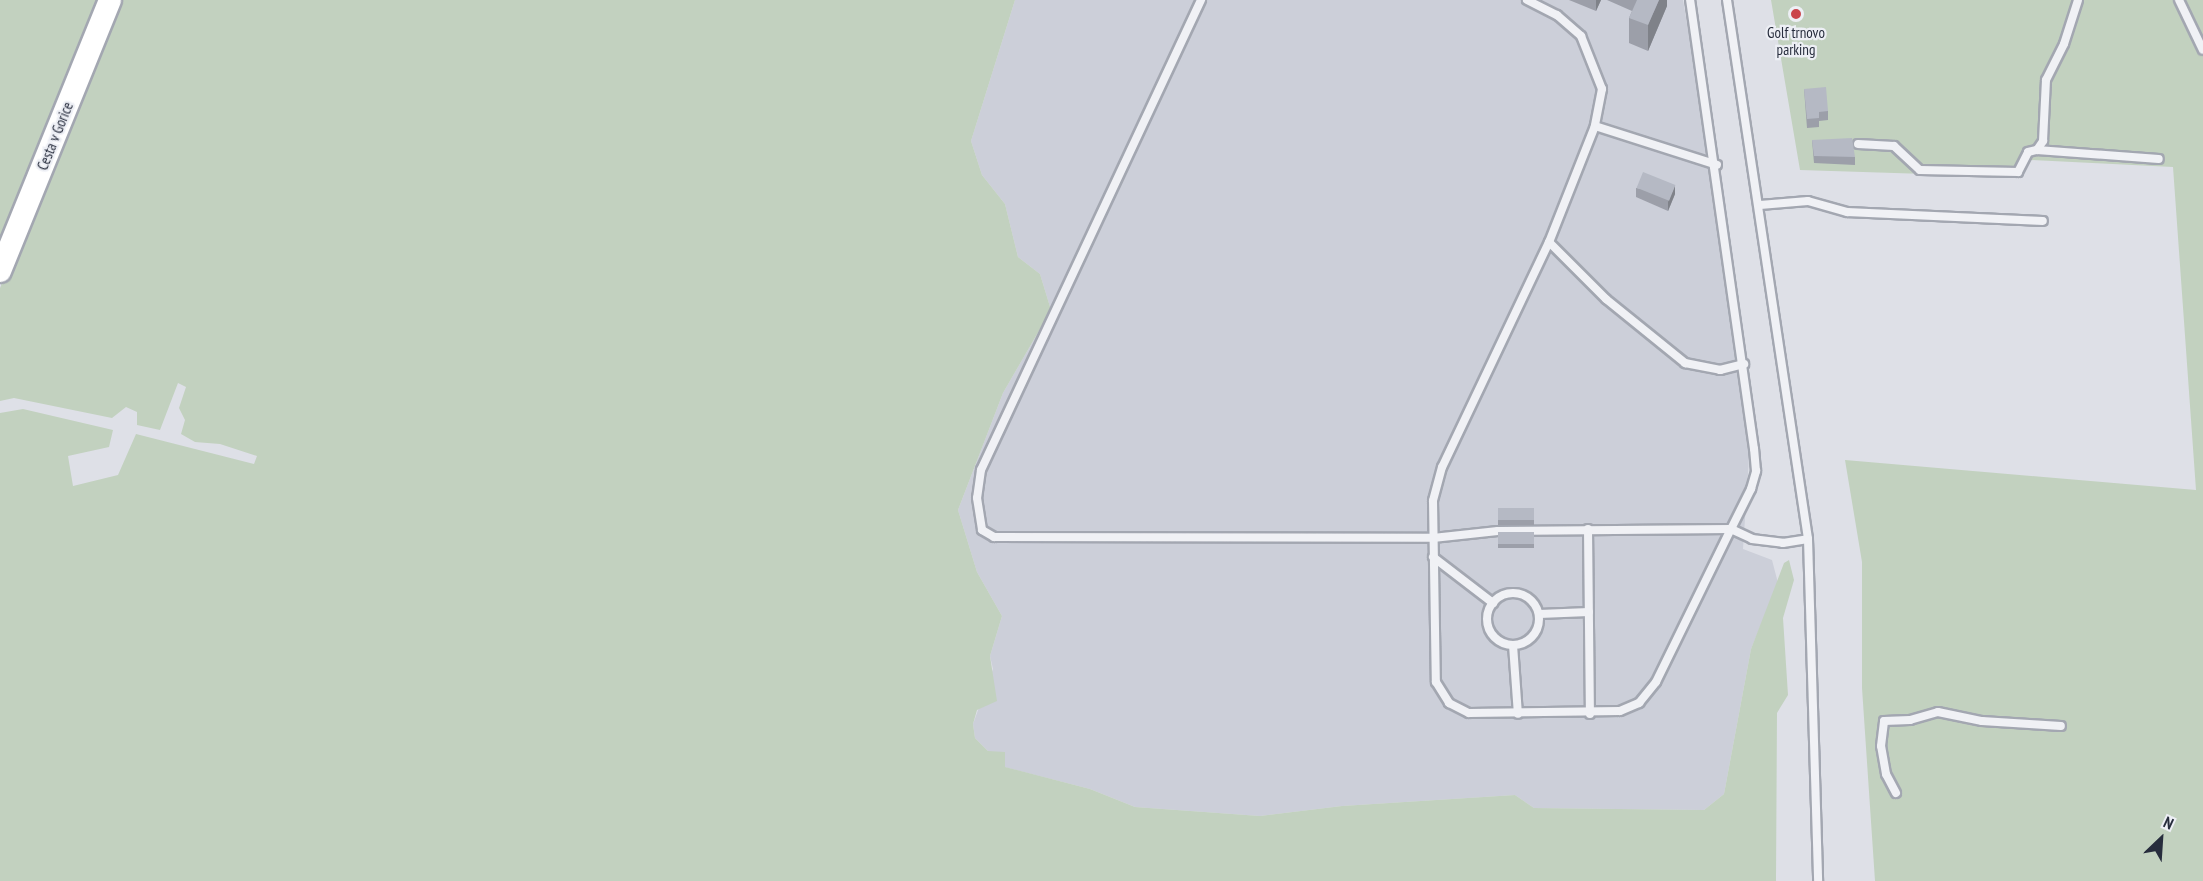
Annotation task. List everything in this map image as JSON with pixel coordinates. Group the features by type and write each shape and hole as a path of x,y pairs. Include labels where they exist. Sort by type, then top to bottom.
{"street":[{"name":"Cesta v Gorice","path":"0,272 110,0"}],"lane":[{"path":"1200,0 981,470 977,498 982,530 994,537 1433,538 1588,529 1731,530 1763,540 1783,543 1808,539"},
{"path":"1527,0 1557,15 1581,36 1602,89 1595,126 1549,242 1442,467 1433,501 1436,681 1449,703 1469,713 1590,714 1620,711 1639,703 1656,681 1731,530 1756,471 1717,165 1690,0"},
{"path":"1727,0 1760,205 1808,539 1817,877"},
{"path":"2037,150 2046,134 2046,80 2064,44 2078,0"},
{"path":"2179,0 2203,50"},
{"path":"1595,126 1717,165"},
{"path":"1858,144 1894,146 1920,170 2012,175 2018,172 2028,152 2037,150 2159,159"},
{"path":"1760,205 1808,201 1847,212 2043,221"},
{"path":"1549,242 1606,299 1685,363 1719,370 1744,364"},
{"path":"1588,529 1590,714"},
{"path":"1433,557 1493,603"},
{"path":"1513,645 1492,634 1487,618 1493,603 1507,594 1524,595 1539,614"},
{"path":"1539,614 1589,612"},
{"path":"1513,645 1533,636 1539,614"},
{"path":"1513,645 1518,714"},
{"path":"1896,794 1886,774 1881,746 1884,721 1910,720 1938,712 1982,721 2061,726"}],"shaded area":[{"path":"1015,0 1683,0 1711,162 1749,458 1743,549 1772,560 1778,583 1751,649 1724,794 1704,810 1534,808 1515,795 1342,806 1260,816 1135,807 1090,789 1004,767 975,738 973,724 993,669 990,656 1002,616 977,572 958,510 1003,393 1051,310 1040,274 1018,257 1005,204 982,175 971,141"}],"green space":[{"path":"0,0 99,0 0,245"},
{"path":"121,0 1015,0 971,141 982,175 1005,204 1018,257 1040,274 1051,310 1003,393 958,510 977,572 1002,616 990,656 997,701 977,710 973,724 975,738 988,751 1005,752 1005,767 1090,789 1135,807 1260,816 1342,806 1515,795 1534,808 1704,810 1724,794 1751,649 1784,563 1789,560 1794,580 1783,618 1788,695 1777,713 1776,881 0,881 0,413 23,409 113,430 109,447 68,456 73,486 118,475 136,434 254,464 257,456 220,444 195,442 181,434 185,420 179,408 186,387 178,383 160,430 137,425 137,412 126,407 112,418 14,398 0,401 0,288"},
{"path":"1771,0 2203,0 2203,881 1875,881 1862,688 1862,562 1845,460 2196,490 2173,167 2030,160 2020,177 1800,170"}],"building":[{"path":"1637,0 1659,0 1648,25 1629,18"},
{"path":"1826,87 1828,111 1819,112 1819,118 1807,119 1804,89"},
{"path":"1852,138 1855,157 1814,156 1812,140"},
{"path":"1643,172 1675,185 1669,201 1637,188"},
{"path":"1498,508 1534,508 1534,520 1498,520"},
{"path":"1498,532 1534,532 1534,544 1498,544"}],"place":[{"name":"Golf trnovo parking","path":"1796,14"}]}
